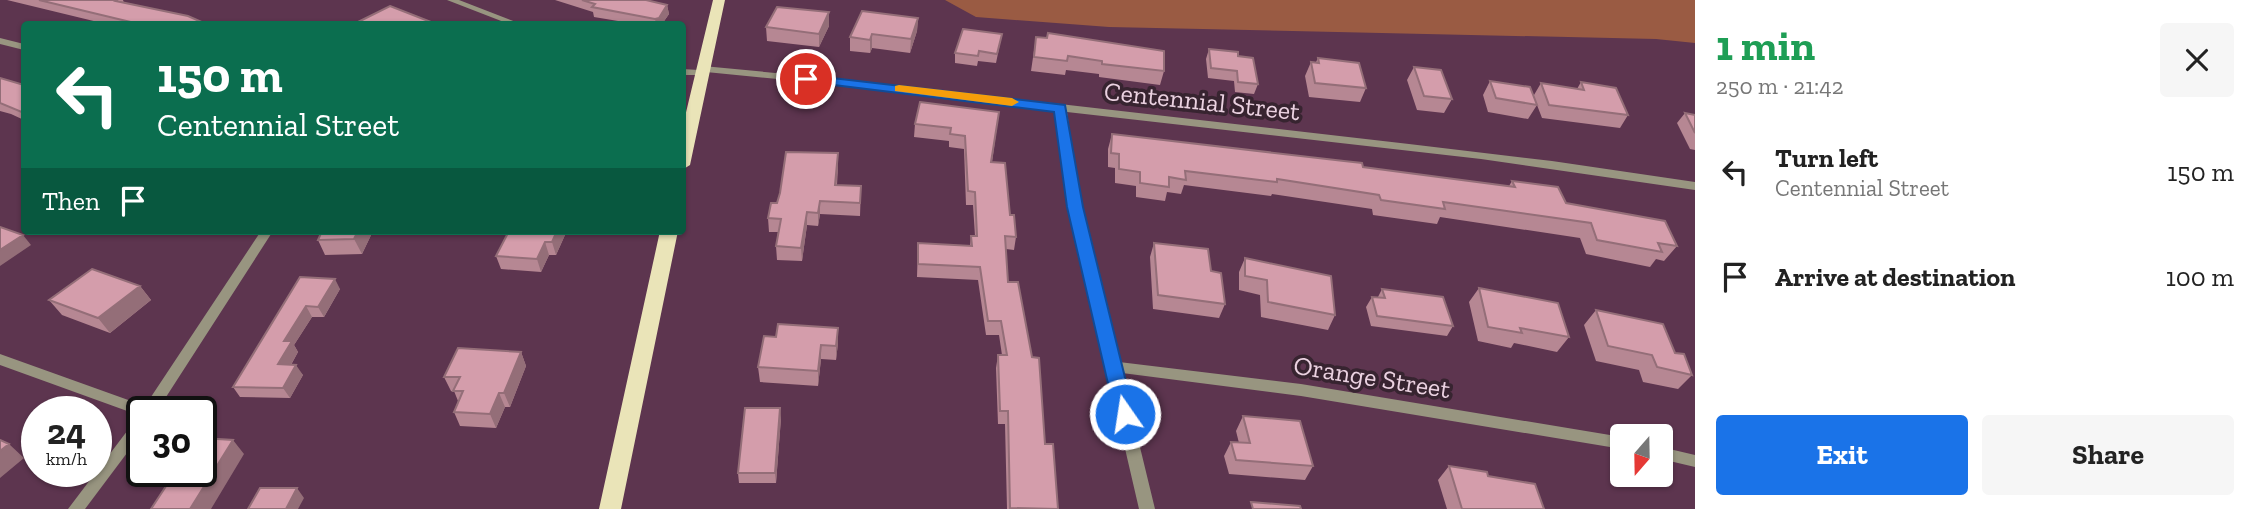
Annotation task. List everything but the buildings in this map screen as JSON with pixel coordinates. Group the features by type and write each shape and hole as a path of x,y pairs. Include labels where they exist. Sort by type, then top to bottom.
{"main road":[{"path":"686,146 719,0"},
{"path":"610,509 668,235"}],"street":[{"path":"451,0 508,21"},
{"path":"0,41 21,46"},
{"name":"Centennial Street","path":"686,72 884,87 1579,168 1695,186"},
{"path":"1061,108 1075,207 1147,509"},
{"path":"159,396 264,235"},
{"path":"0,359 126,405"},
{"name":"Orange Street","path":"1114,367 1301,390 1610,441"},
{"path":"76,509 126,443"},
{"path":"1673,456 1695,461"}],"shaded area":[{"path":"945,0 1695,0 1695,43 1656,39 1109,27 976,17"}],"slow traffic":[{"path":"899,89 1012,102"}],"route":[{"path":"806,79 1061,108 1075,207 1125,414"}]}
